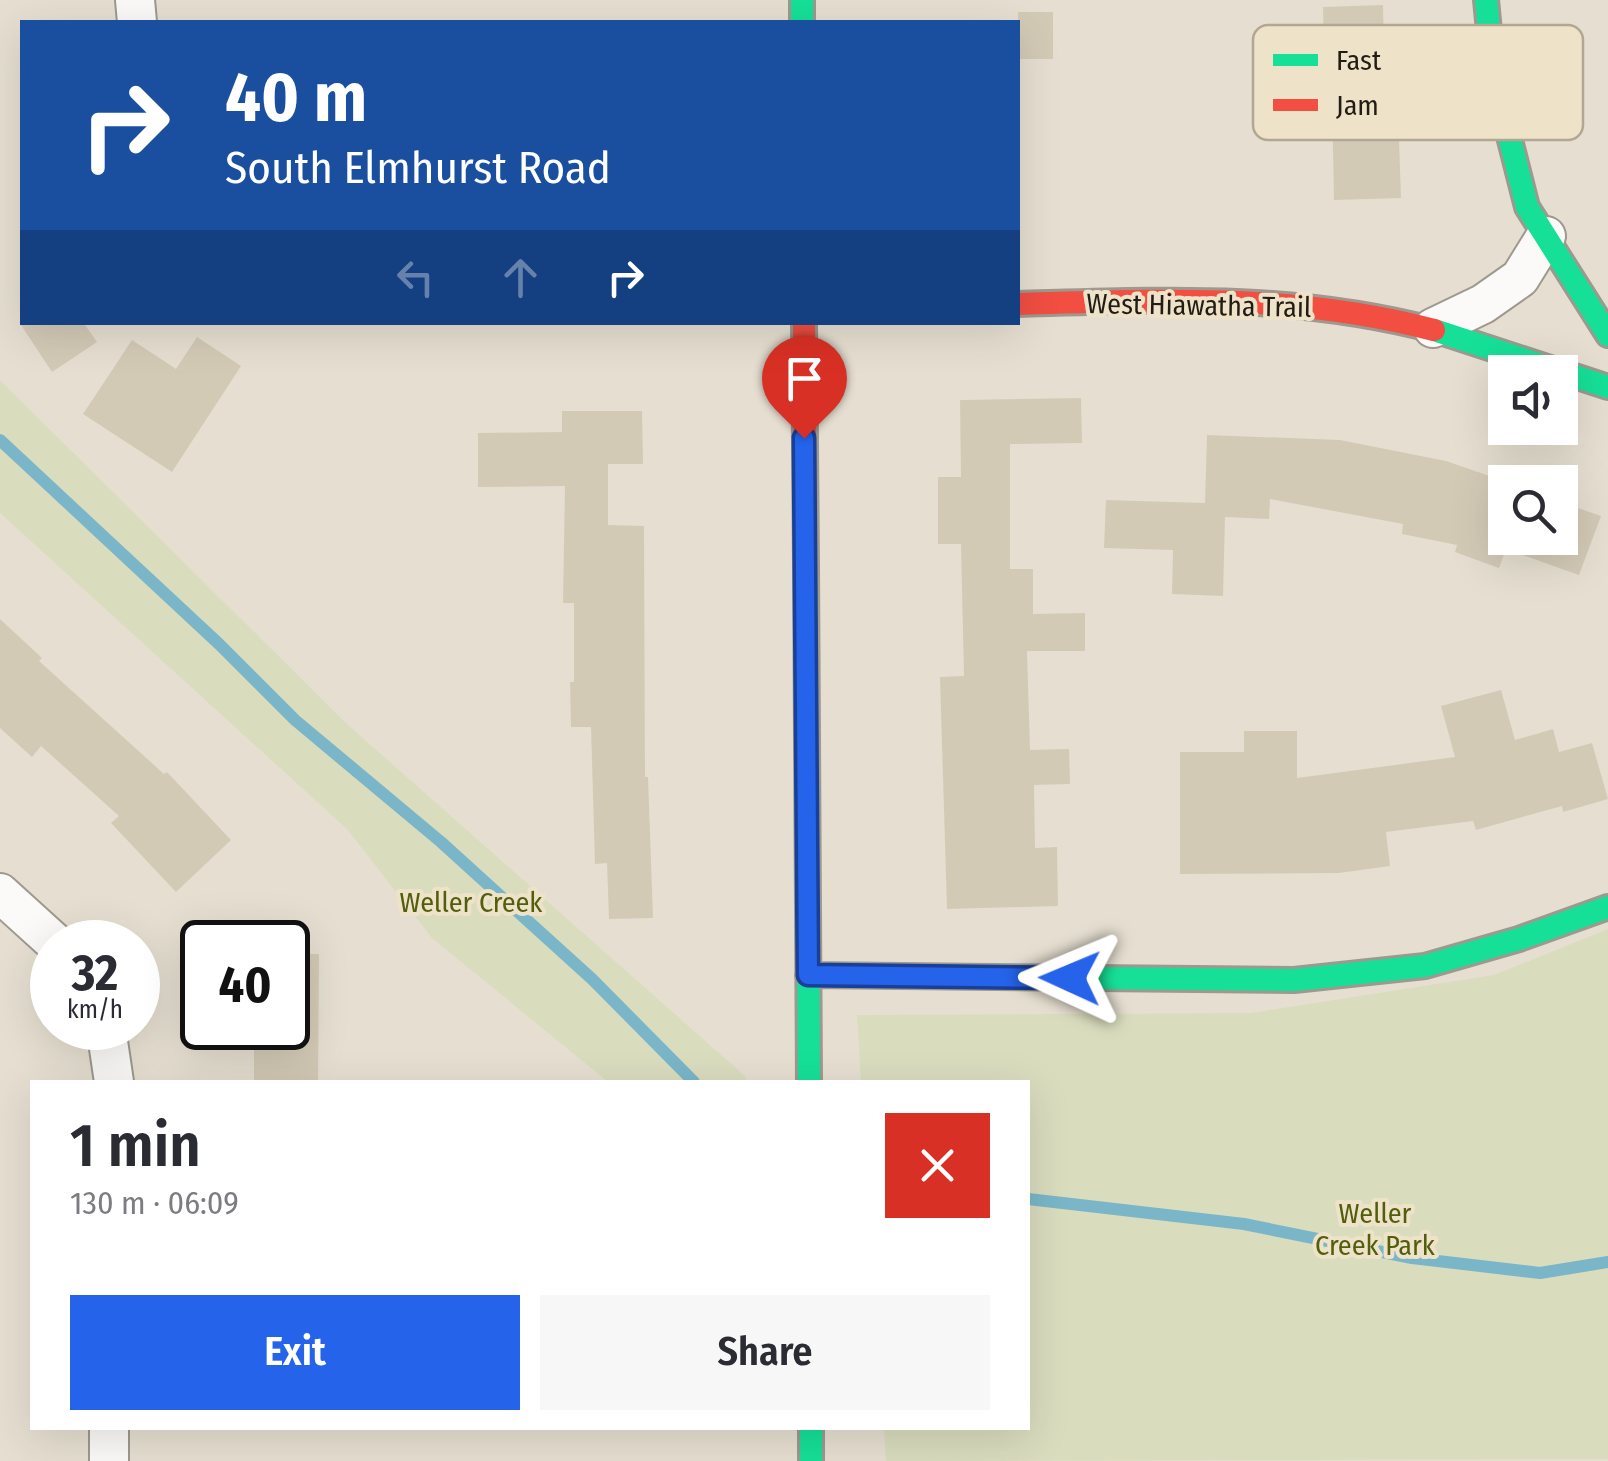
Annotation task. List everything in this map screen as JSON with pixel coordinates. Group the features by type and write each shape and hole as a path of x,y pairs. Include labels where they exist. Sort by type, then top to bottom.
{"street":[{"path":"1486,0 1489,25"},
{"path":"1511,140 1528,207 1608,335"},
{"path":"1433,328 1483,304 1520,278 1546,236"},
{"name":"West Hiawatha Trail","path":"1020,304 1242,300 1332,308 1433,328 1608,387"},
{"path":"804,325 809,1080"},
{"path":"0,892 30,920"},
{"path":"808,975 1294,980 1426,966 1519,939 1608,906"},
{"path":"109,1050 114,1080"},
{"path":"109,1430 109,1461"},
{"path":"811,1430 811,1461"}],"green space":[{"name":"Weller Creek","path":"0,380 347,724 746,1080 606,1080 432,938 347,829 0,513"},
{"name":"Weller Creek Park","path":"1608,929 1608,1459 886,1461 884,1430 1030,1430 1030,1080 861,1080 857,1015 1251,1013 1494,975"}],"building":[{"path":"1383,5 1383,25 1323,25 1323,7"},
{"path":"1018,12 1053,12 1053,59 1020,59"},
{"path":"1333,140 1399,140 1401,198 1334,200"},
{"path":"21,325 85,325 97,342 52,372"},
{"path":"197,337 241,366 172,472 83,414 132,340 176,369"},
{"path":"1081,398 1082,443 1010,444 1010,569 1033,569 1033,614 1085,613 1085,651 1027,651 1030,750 1069,749 1070,784 1034,785 1035,848 1057,847 1058,906 947,909 940,677 964,676 961,544 938,544 938,477 961,477 960,400"},
{"path":"562,411 642,411 643,464 608,464 608,525 644,526 645,777 653,918 609,919 607,863 595,864 591,727 571,727 574,603 563,603 565,486 478,487 478,433 562,432"},
{"path":"1207,435 1340,440 1446,461 1488,475 1488,555 1504,555 1499,568 1455,552 1457,545 1402,534 1403,524 1270,499 1269,519 1225,517 1223,596 1172,594 1173,550 1104,548 1106,500 1205,503"},
{"path":"1578,508 1601,516 1579,575 1523,555 1578,555"},
{"path":"0,619 42,658 39,661 164,774 167,772 231,840 176,892 111,823 119,816 41,746 32,757 0,728"},
{"path":"1501,690 1515,740 1553,729 1559,752 1592,743 1608,799 1563,812 1562,806 1476,830 1473,821 1386,832 1390,866 1339,873 1180,874 1180,752 1244,752 1244,731 1297,731 1297,778 1455,757 1441,706"},
{"path":"310,954 319,954 318,1080 254,1080 254,1050 310,1050"}],"waterway":[{"name":"Weller Creek","path":"0,440 295,720 441,842 592,979 692,1080"},
{"name":"Weller Creek","path":"1030,1199 1244,1224 1412,1258 1540,1273 1608,1262"}],"traffic: fast":[{"path":"802,0 802,20"},
{"path":"1486,0 1488,25"},
{"path":"1510,140 1527,207 1608,335"},
{"path":"1434,330 1608,387"},
{"path":"806,567 809,1080"},
{"path":"808,975 1294,980 1425,966 1519,939 1608,907"},
{"path":"811,1430 811,1461"}],"traffic: jam":[{"path":"1020,304 1278,304 1381,318 1434,330"},
{"path":"804,325 806,567"}],"route":[{"path":"804,438 808,975 1070,978"}]}
